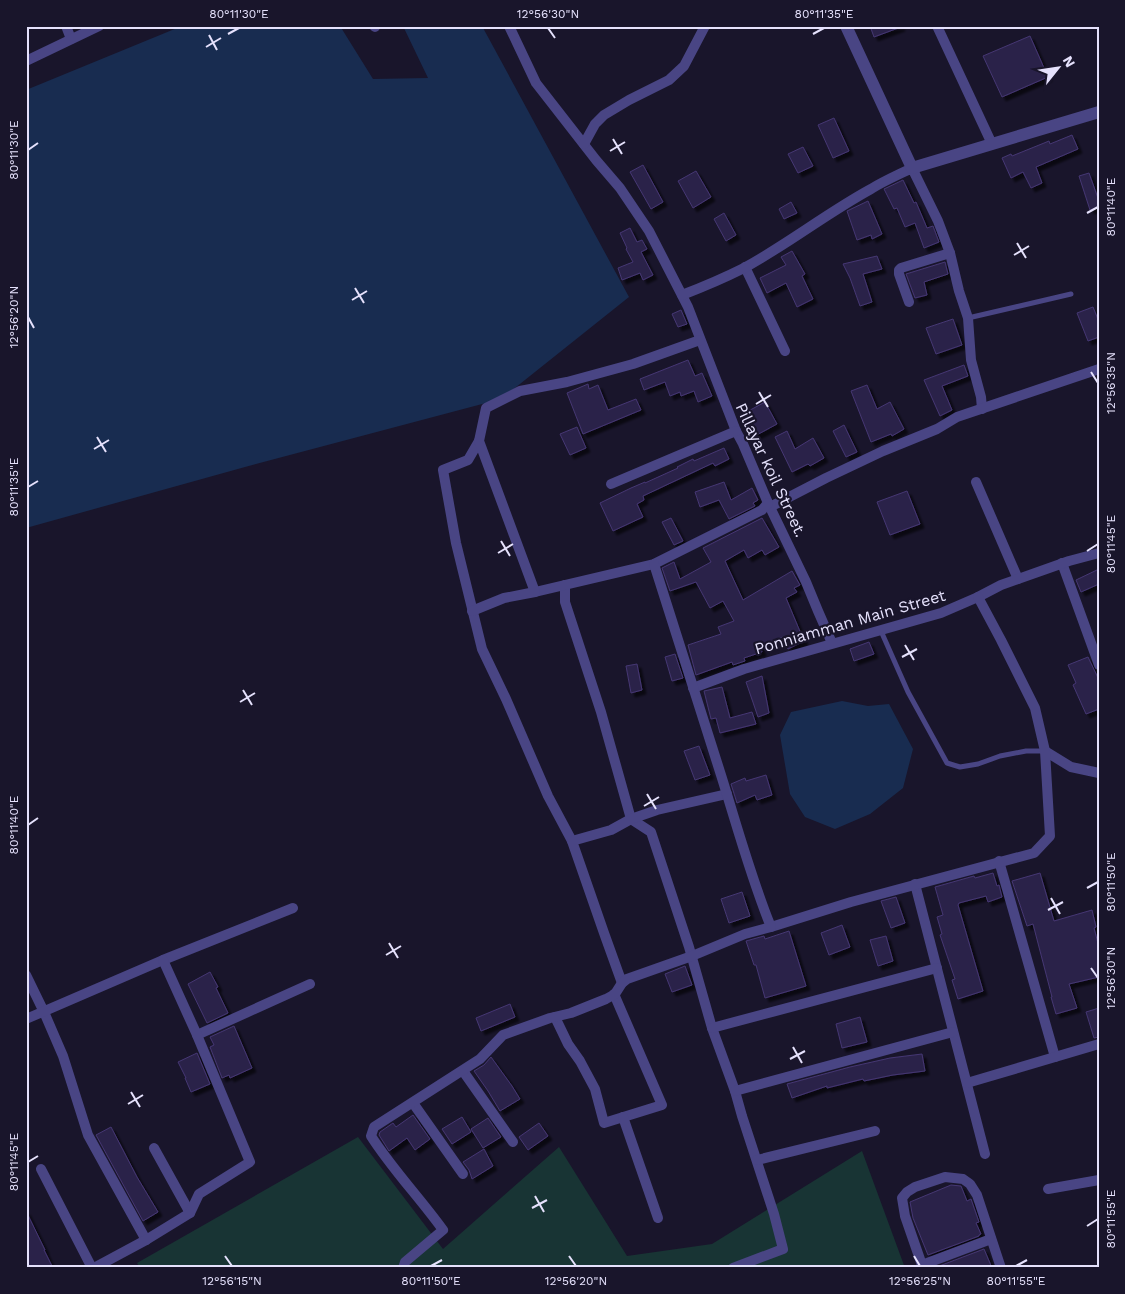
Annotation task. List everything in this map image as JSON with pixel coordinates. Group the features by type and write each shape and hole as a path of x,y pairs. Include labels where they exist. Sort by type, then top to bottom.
{"street":[{"path":"66,26 71,39"},
{"path":"26,61 98,26"},
{"name":"Pillayar koil Street.","path":"508,26 536,83 620,188 649,231 688,307 736,431 832,643"},
{"path":"584,144 595,124 604,115 669,80 684,66 706,26"},
{"path":"846,26 938,221 950,253 968,318 970,360 981,397 982,409"},
{"path":"937,26 992,144"},
{"path":"682,295 721,280 745,267 872,188 912,168 1099,112"},
{"path":"909,302 899,270 950,253"},
{"path":"745,267 785,351"},
{"path":"622,983 572,841 548,796 506,699 482,650 456,543 443,470 468,460 479,441 486,408 520,391 567,382 632,364 700,340"},
{"path":"472,611 504,598 654,564 769,505 883,450 937,429 957,417 1099,369"},
{"path":"612,484 736,431"},
{"path":"479,441 535,592"},
{"path":"976,482 1018,579"},
{"name":"Ponniamman Main Street","path":"693,688 744,669 941,613 1001,585 1062,563 1099,553"},
{"path":"1062,563 1099,665"},
{"path":"654,564 754,883 771,928"},
{"path":"565,585 565,602 601,712 632,819 651,832 692,956 712,1028 757,1160 783,1248 733,1268"},
{"path":"403,1268 405,1262 444,1230 382,1154 371,1136 374,1127 480,1059 503,1035 606,1000 627,979 746,934 915,884 1034,853 1050,836 1045,751 1035,708 978,597"},
{"path":"1045,751 1071,767 1099,773"},
{"path":"572,841 612,830 632,819 657,810 727,794"},
{"path":"999,862 1054,1057"},
{"path":"915,884 985,1154"},
{"path":"26,1019 163,960 293,908"},
{"path":"41,1169 93,1268 190,1214 200,1194 250,1162 197,1035 163,960"},
{"path":"712,1028 936,968"},
{"path":"26,975 63,1056 88,1135 146,1240"},
{"path":"197,1035 310,984"},
{"path":"555,1017 568,1044 580,1061 595,1089 604,1123 662,1105 614,994"},
{"path":"735,1091 953,1032"},
{"path":"967,1083 1099,1044"},
{"path":"463,1071 513,1142"},
{"path":"413,1102 463,1174"},
{"path":"623,1117 658,1218"},
{"path":"757,1160 875,1131"},
{"path":"154,1148 190,1214"},
{"path":"991,1240 922,1266 905,1216 902,1198 906,1192 915,1187 945,1176 963,1179 970,1184 977,1195 1000,1268"},
{"path":"1048,1189 1099,1180"}],"lane":[{"path":"968,318 1071,294"},
{"path":"881,630 908,692 947,762 960,767 1026,751 1045,751"}],"green space":[{"path":"358,1137 443,1249 559,1147 627,1256 712,1244 862,1151 905,1268 140,1268 137,1263"}],"water":[{"path":"182,26 340,26 373,79 428,78 403,26 482,26 629,297 501,399 26,528 26,90"},
{"path":"842,701 868,706 889,704 913,749 903,788 870,814 835,829 805,817 790,794 780,735 791,712"}],"building":[{"path":"870,26 901,26 901,27 874,37"},
{"path":"1030,36 1048,77 1002,97 983,56"},
{"path":"834,118 849,151 833,158 818,125"},
{"path":"1072,135 1078,149 1036,167 1042,183 1031,188 1023,172 1011,178 1002,158 1011,154 1012,156 1049,141 1050,144"},
{"path":"803,147 813,166 798,173 788,154"},
{"path":"643,165 663,202 651,209 630,172"},
{"path":"696,171 711,197 693,208 678,181"},
{"path":"1089,173 1099,201 1099,207 1090,210 1079,176"},
{"path":"903,180 914,203 916,202 927,228 933,226 939,242 924,248 915,223 905,227 897,208 894,209 884,189"},
{"path":"868,201 882,234 872,239 871,235 857,240 847,211"},
{"path":"791,202 797,213 784,219 779,209"},
{"path":"724,213 736,235 726,241 714,219"},
{"path":"630,228 637,242 642,240 647,249 641,252 653,275 643,280 640,273 622,280 618,268 633,262 620,233"},
{"path":"792,251 805,274 802,276 813,299 797,307 786,283 767,293 760,278 786,265 781,257"},
{"path":"877,256 882,269 863,274 872,302 860,306 843,264"},
{"path":"945,262 948,274 924,282 927,295 915,298 906,274"},
{"path":"1093,307 1099,322 1099,337 1088,341 1077,313"},
{"path":"681,310 687,324 678,327 672,314"},
{"path":"953,319 962,345 936,354 926,328"},
{"path":"688,360 695,376 702,373 712,396 698,402 694,391 681,396 680,392 670,396 665,382 644,390 640,379"},
{"path":"964,365 968,376 942,386 952,410 940,416 924,380"},
{"path":"588,384 589,389 598,385 608,410 636,399 641,410 583,434 567,393"},
{"path":"867,385 877,409 890,402 904,429 892,436 891,434 871,442 851,391"},
{"path":"765,402 777,424 753,437 741,415"},
{"path":"844,425 857,452 846,457 833,431"},
{"path":"577,427 586,448 570,455 560,434"},
{"path":"787,431 795,449 813,438 824,458 810,466 808,464 792,472 775,437"},
{"path":"724,448 729,459 715,466 713,463 643,496 644,500 637,504 643,517 613,531 600,503 678,468 693,459 694,461"},
{"path":"724,482 731,500 752,488 758,500 753,503 755,506 729,519 719,500 700,507 695,492"},
{"path":"907,491 920,524 890,535 877,502"},
{"path":"671,518 683,541 674,545 662,522"},
{"path":"762,518 779,547 765,555 762,550 748,558 744,550 725,561 743,600 792,571 800,585 794,588 797,592 786,598 804,641 788,649 783,637 760,646 762,652 744,658 745,661 733,665 732,662 696,675 688,645 721,634 718,627 734,621 723,601 710,608 696,582 670,591 662,568 674,562 680,579 711,562 703,548"},
{"path":"1099,569 1099,584 1081,592 1076,580"},
{"path":"869,642 874,654 854,661 850,649"},
{"path":"675,654 683,678 672,681 665,657"},
{"path":"1088,657 1099,680 1099,709 1086,714 1073,685 1076,683 1068,665"},
{"path":"637,664 642,690 631,693 626,666"},
{"path":"762,676 769,713 758,717 746,682"},
{"path":"722,687 730,718 752,712 756,724 720,733 716,718 711,719 704,691"},
{"path":"699,746 710,775 695,780 684,751"},
{"path":"766,775 772,795 757,800 755,795 737,803 731,784 745,778 746,781"},
{"path":"993,873 1002,897 988,902 986,896 959,903 958,905 983,991 958,999 952,980 955,979 940,935 942,934 937,917 943,915 935,887 974,876 975,878"},
{"path":"1040,873 1054,921 1092,910 1099,947 1099,977 1069,984 1077,1008 1056,1014 1033,924 1027,926 1012,881"},
{"path":"742,892 750,916 729,923 721,899"},
{"path":"896,897 905,923 891,928 881,901"},
{"path":"842,925 850,947 829,955 821,933"},
{"path":"789,931 806,986 765,998 756,965 754,965 746,941 764,936 765,939"},
{"path":"886,936 893,961 878,966 870,940"},
{"path":"685,966 692,985 672,992 665,974"},
{"path":"210,972 228,1013 207,1023 188,984"},
{"path":"510,1004 515,1017 481,1031 476,1018"},
{"path":"1099,1008 1099,1037 1094,1038 1086,1012"},
{"path":"860,1017 867,1042 842,1048 836,1024"},
{"path":"234,1026 252,1068 230,1078 229,1075 222,1078 210,1047 214,1045 210,1037"},
{"path":"197,1053 210,1084 191,1092 178,1062"},
{"path":"922,1054 925,1071 864,1081 863,1079 827,1088 827,1086 792,1098 787,1084 890,1058"},
{"path":"491,1057 520,1099 500,1111 474,1071 484,1065"},
{"path":"413,1115 430,1139 415,1150 407,1138 389,1151 379,1135 380,1132 393,1123 396,1127"},
{"path":"462,1117 471,1132 452,1144 442,1129"},
{"path":"488,1118 501,1137 483,1148 471,1129"},
{"path":"539,1123 548,1136 528,1150 519,1137"},
{"path":"111,1127 158,1212 143,1221 96,1135"},
{"path":"484,1149 493,1166 472,1179 469,1170 463,1162"},
{"path":"951,1185 961,1186 967,1201 971,1199 979,1222 976,1223 981,1234 928,1255 913,1218 910,1202"},
{"path":"26,1211 45,1250 53,1268 26,1268"},
{"path":"984,1249 992,1268 934,1268"}]}
